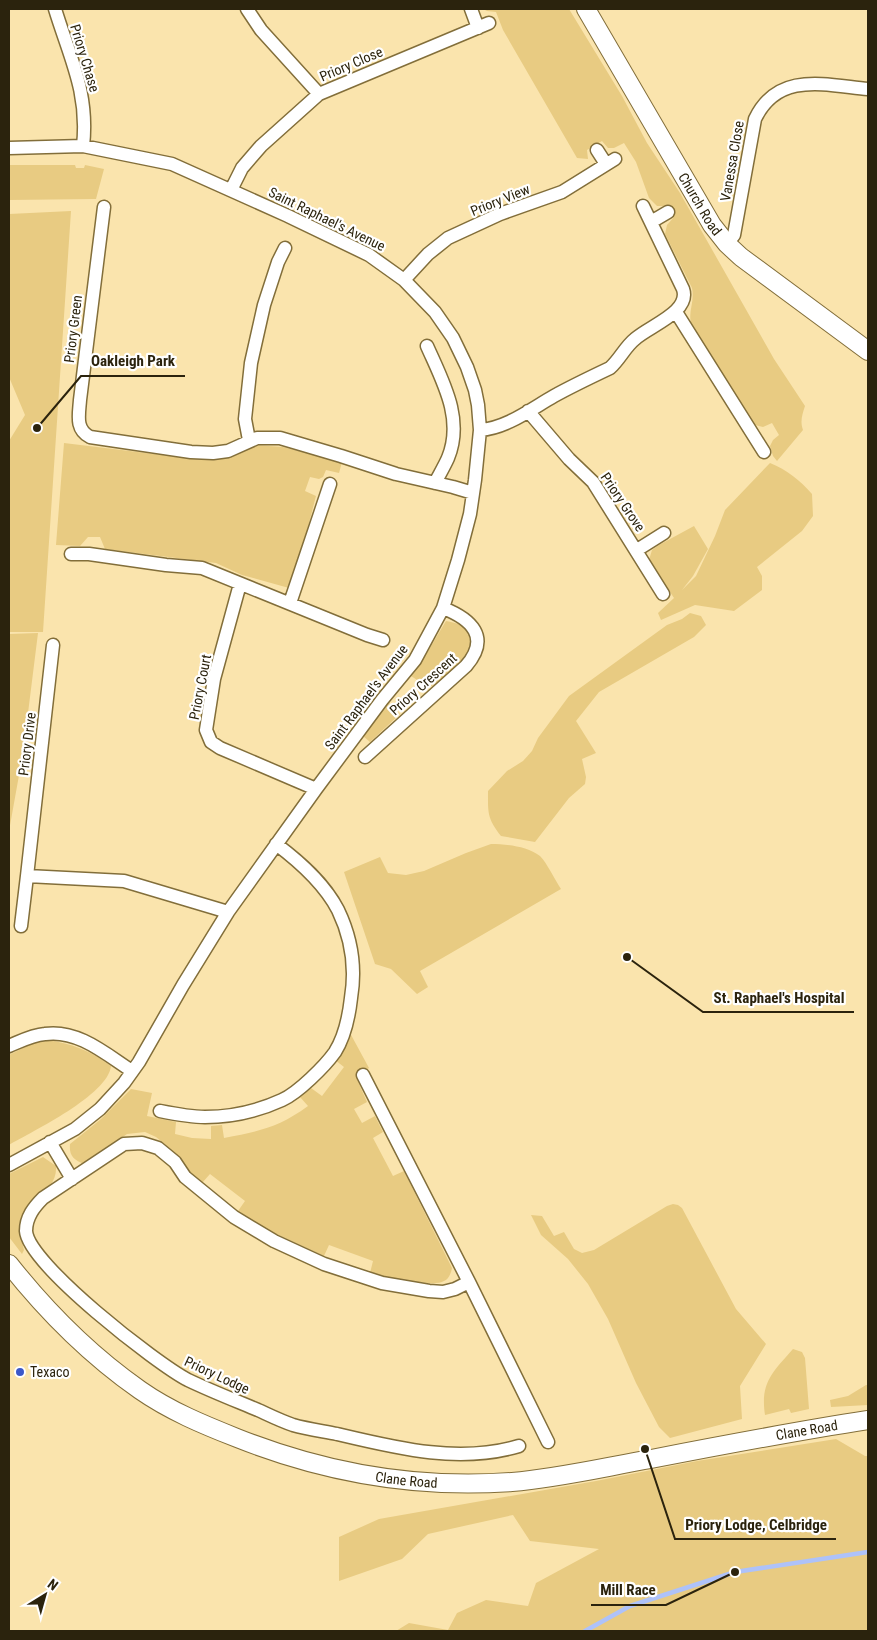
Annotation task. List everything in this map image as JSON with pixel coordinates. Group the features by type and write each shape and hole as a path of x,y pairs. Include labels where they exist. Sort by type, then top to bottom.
{"main road":[{"name":"Church Road","path":"586,9 712,225 727,244 755,268 868,351"},
{"name":"Clane Road","path":"9,1264 68,1332 116,1373 160,1402 195,1421 254,1445 310,1464 356,1474 414,1482 475,1484 514,1482 574,1474 759,1438 868,1420"}],"street":[{"name":"Priory Chase","path":"55,9 82,93 84,111 83,146"},
{"path":"247,9 261,30 319,94"},
{"name":"Priory Close","path":"230,190 242,168 261,146 319,94 483,26 471,9"},
{"name":"Vanessa Close","path":"727,244 734,236 755,119 764,102 780,90 793,86 823,84 868,88"},
{"name":"Saint Raphael's Avenue","path":"9,148 83,146 172,164 369,255 404,280 435,312 454,338 475,390 480,430 470,514 458,560 443,608 415,660 316,789 228,912 124,1083 100,1110 75,1129 9,1165"},
{"name":"Priory View","path":"404,280 428,254 448,238 500,214 562,192 610,162 597,150"},
{"path":"480,430 491,429 610,368 636,338 676,312 684,301 685,294 643,206"},
{"name":"Priory Green","path":"104,207 78,422 84,434 90,437 191,452 213,453 228,451 250,440 265,437 280,438 396,474 473,493"},
{"path":"651,222 668,212"},
{"path":"250,440 245,419 251,363 264,305 278,262 285,248"},
{"path":"676,312 764,452"},
{"path":"427,346 448,393 454,419 450,451 435,483"},
{"name":"Priory Grove","path":"528,411 553,442 593,482 663,594"},
{"path":"290,603 330,484"},
{"path":"637,550 664,533"},
{"path":"71,554 89,554 202,568 383,640"},
{"name":"Priory Court","path":"240,584 214,680 206,730 211,742 220,748 316,789"},
{"name":"Priory Crescent","path":"365,758 466,666 475,654 478,638 474,627 463,618 443,608"},
{"name":"Priory Drive","path":"21,926 53,645"},
{"path":"160,1111 185,1116 222,1116 248,1112 284,1100 311,1078 335,1052 344,1033 353,986 349,938 337,909 318,882 304,867 276,844"},
{"path":"27,876 124,880 228,912"},
{"path":"9,1046 36,1035 48,1033 62,1034 93,1046 132,1071"},
{"path":"363,1075 548,1442"},
{"path":"50,1142 72,1179"},
{"name":"Priory Lodge","path":"469,1282 455,1290 429,1291 382,1283 324,1264 274,1241 234,1217 185,1177 174,1162 158,1148 142,1143 124,1144 43,1198 33,1208 28,1219 26,1231 31,1244 42,1259 62,1280 111,1324 179,1374 247,1406 293,1425 423,1452 456,1454 494,1453 519,1446"}],"shaded area":[{"path":"483,9 569,9 622,96 647,143 680,193 774,359 805,406 802,418 803,430 777,461 773,456 770,446 779,435 772,423 763,427 755,425 751,421 691,323 692,288 665,234 667,225 674,217 668,206 657,206 649,198 636,162 624,143 614,148 608,148 602,141 587,150 588,159 577,158 503,30 496,12"},
{"path":"9,165 75,165 76,168 84,168 85,165 104,169 96,199 9,200"},
{"path":"71,211 43,632 9,632 9,441 25,415 9,377 9,214"},
{"path":"64,443 195,459 237,455 253,445 283,447 342,462 339,473 326,470 323,477 319,479 310,477 305,491 316,496 289,588 242,575 216,563 105,549 100,537 88,537 80,546 56,545"},
{"path":"770,463 793,476 812,494 813,516 802,531 757,567 762,576 762,590 734,611 695,605 661,620 658,613 674,598 649,560 652,550 694,526 708,549 693,576 682,590 696,576 715,536 725,510"},
{"path":"690,613 701,616 706,625 694,637 599,692 576,721 596,753 582,759 586,777 585,784 569,798 535,842 501,836 489,815 488,791 507,771 523,761 532,751 538,738 569,696 667,625 682,619"},
{"path":"446,621 459,624 468,630 471,636 471,643 465,656 455,668 437,683 428,687 411,676"},
{"path":"38,633 23,753 9,831 9,634"},
{"path":"389,703 400,714 370,742 363,736"},
{"path":"491,844 516,846 540,856 561,889 420,971 428,987 417,994 391,969 375,964 344,872 380,857 388,873 406,875 424,871"},
{"path":"350,1033 369,1068 356,1077 367,1102 354,1109 362,1123 375,1116 383,1132 373,1138 393,1176 404,1171 452,1268 444,1281 438,1283 419,1282 370,1273 373,1261 329,1245 324,1256 259,1226 238,1211 245,1201 210,1174 202,1183 183,1166 166,1145 156,1137 145,1132 127,1134 84,1164 74,1159 71,1154 70,1144 101,1119 131,1089 152,1093 147,1116 176,1122 175,1134 192,1138 211,1139 211,1126 222,1125 224,1138 258,1131 277,1124 308,1106 300,1097 311,1088 322,1096 344,1067 335,1060"},
{"path":"46,1040 80,1048 111,1066 107,1077 84,1100 9,1145 9,1055 31,1044"},
{"path":"43,1157 56,1166 55,1176 51,1184 25,1212 21,1222 20,1235 24,1250 22,1254 9,1237 9,1174"},
{"path":"673,1204 682,1208 736,1309 766,1344 740,1386 742,1419 670,1438 659,1427 636,1383 608,1319 588,1284 568,1259 541,1235 531,1215 542,1216 554,1236 564,1232 574,1249 582,1253 594,1250"},
{"path":"793,1349 802,1352 805,1358 809,1409 791,1413 789,1409 765,1415 764,1394 766,1386 774,1371"},
{"path":"868,1385 868,1405 831,1407 830,1400 848,1396"},
{"path":"836,1439 868,1456 868,1631 396,1631 409,1623 448,1630 457,1613 486,1600 528,1606 536,1583 599,1549 530,1541 513,1515 428,1534 402,1559 339,1581 339,1537 379,1519 596,1481 697,1461"}],"waterway":[{"path":"585,1631 630,1606 735,1572 868,1552"}],"place":[{"name":"Oakleigh Park","path":"37,428"},
{"name":"St. Raphael's Hospital","path":"627,957"},
{"name":"Texaco","path":"20,1372"},
{"name":"Priory Lodge, Celbridge","path":"645,1449"},
{"name":"Mill Race","path":"735,1572"}]}
